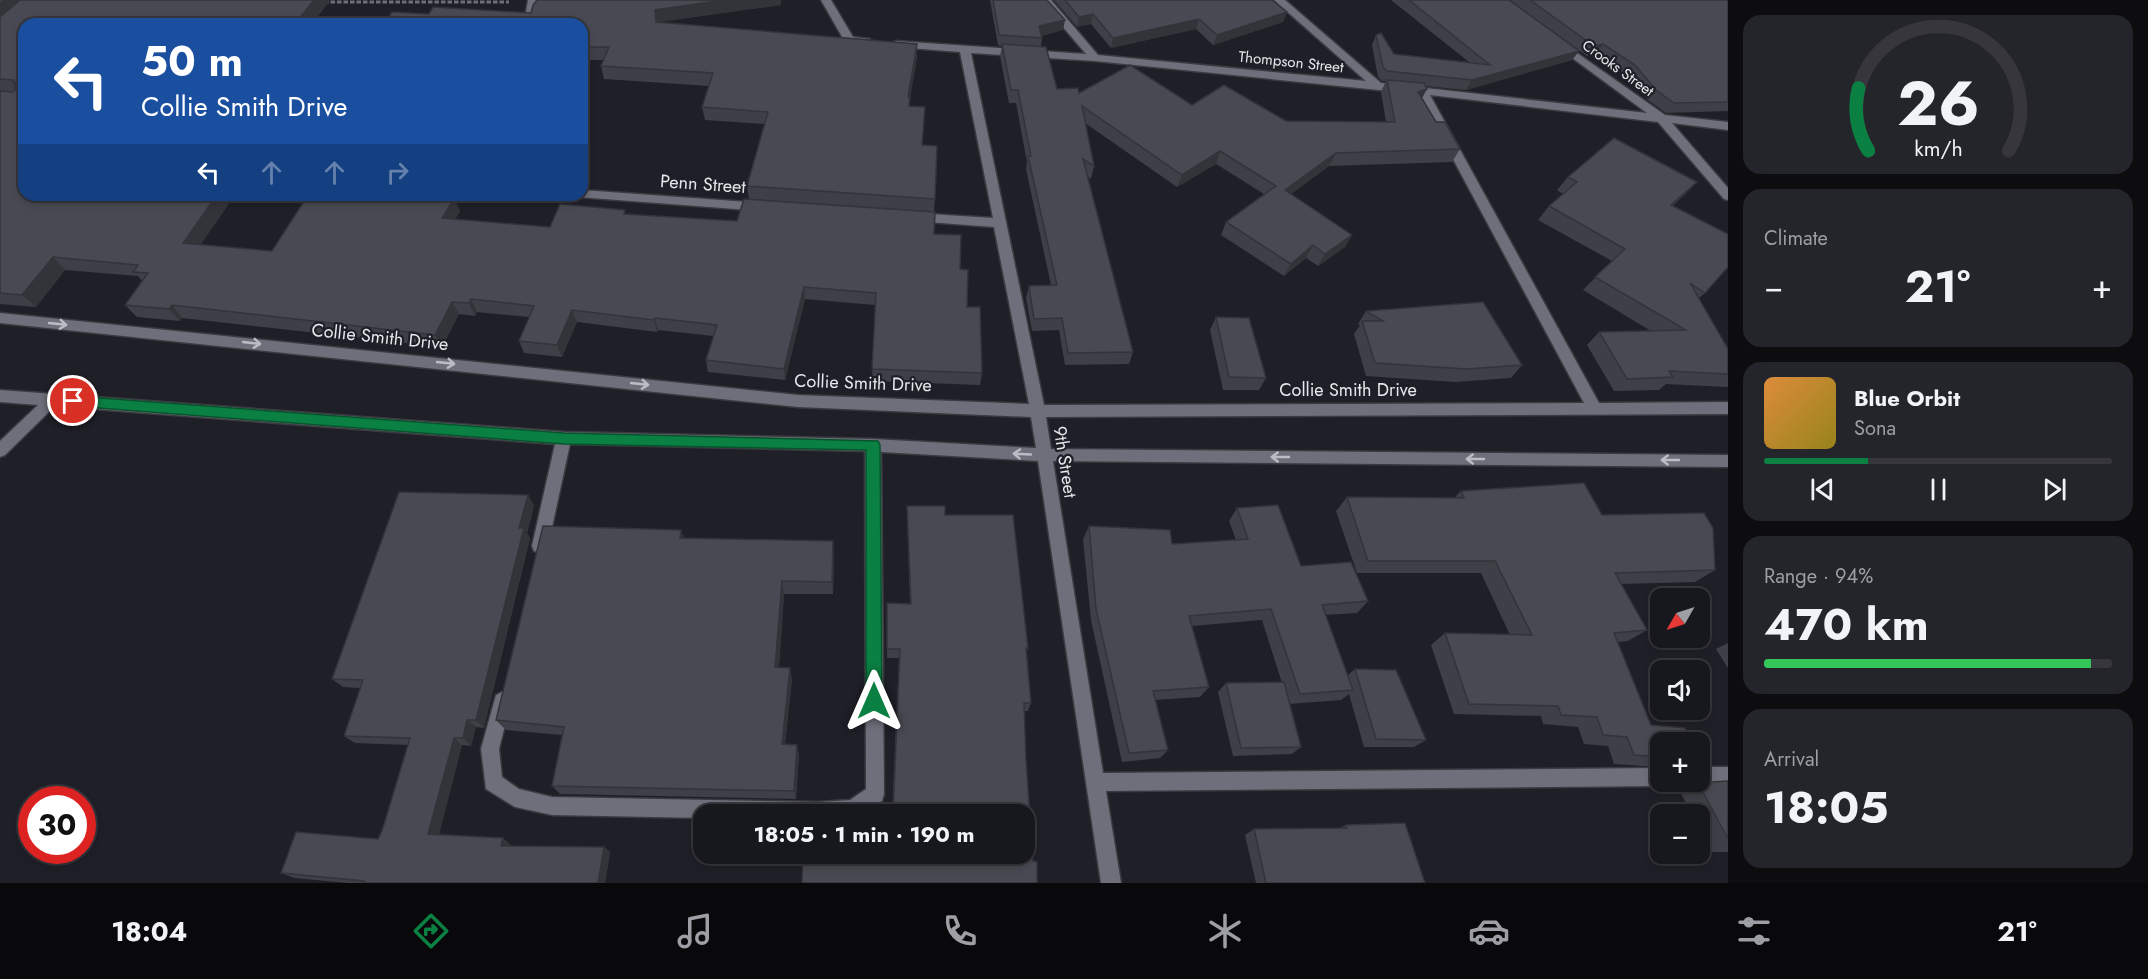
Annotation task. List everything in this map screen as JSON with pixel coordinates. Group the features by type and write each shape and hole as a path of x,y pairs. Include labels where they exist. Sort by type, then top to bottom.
{"street":[{"name":"Thompson Street","path":"826,0 849,40 1095,58 1378,86 1728,126"},
{"path":"1046,0 1095,58"},
{"path":"1279,0 1378,86"},
{"path":"530,18 533,1"},
{"name":"Crooks Street","path":"1547,35 1661,118 1728,196"},
{"name":"9th Street","path":"965,50 1038,411 1111,883"},
{"path":"1422,91 1594,408"},
{"name":"Penn Street","path":"588,194 773,207"},
{"path":"905,217 1000,224"},
{"name":"Collie Smith Drive","path":"0,318 798,401 1038,411 1728,408"},
{"path":"0,396 564,438 873,445 1044,455 1728,461"},
{"path":"0,451 52,400"},
{"path":"536,564 564,438"},
{"path":"507,680 490,749 493,782 515,798 552,806 818,811 853,808 875,794 873,445"},
{"path":"1710,776 1728,776"},
{"path":"1095,782 1650,777"}],"path":[{"path":"320,2 533,1"}],"building":[{"path":"20,0 314,0 300,18 18,18 18,201 213,201 183,243 272,251 304,201 453,201 442,218 550,227 560,204 625,210 624,214 737,221 744,199 935,212 934,234 961,235 960,269 968,270 967,307 980,307 982,373 872,369 876,293 804,287 784,369 706,360 717,325 655,318 654,320 572,310 557,345 519,341 534,306 471,299 469,303 452,302 435,335 172,305 169,309 125,305 148,273 133,272 138,265 53,257 22,295 0,293 0,91 13,92 15,82 0,79 0,17"},
{"path":"537,0 724,0 655,10 656,22 917,44 908,97 910,97 909,106 925,107 922,145 937,146 935,199 747,186 768,112 702,107 713,73 601,66 609,47 588,47 588,18 388,18 392,12 429,14 433,7 531,13"},
{"path":"993,0 1047,0 1065,20 1039,26 1042,38 999,35"},
{"path":"1065,0 1272,0 1287,12 1217,35 1199,19 1113,38 1093,14 1079,17"},
{"path":"1409,0 1509,0 1579,51 1472,80 1387,71 1383,67 1376,35 1381,33 1394,54 1490,65"},
{"path":"1530,0 1728,0 1728,102 1674,103 1656,90 1635,65 1603,44 1594,46"},
{"path":"1002,44 1046,47 1057,89 1078,88 1079,93 1130,65 1192,105 1224,85 1286,121 1395,122 1387,80 1424,83 1427,89 1418,92 1436,122 1445,122 1460,149 1336,153 1285,190 1352,235 1325,254 1313,245 1291,264 1226,222 1276,186 1220,151 1182,175 1082,106 1094,166 1083,159 1133,352 1068,353 1062,318 1034,319 1029,286 1057,285 1028,156 1031,156 1018,90 1011,90"},
{"path":"1614,138 1697,182 1671,205 1728,234 1728,267 1705,293 1690,283 1728,349 1728,374 1669,371 1673,377 1627,379 1599,332 1686,330 1595,277 1625,249 1549,206 1577,182 1568,177"},
{"path":"1483,302 1522,365 1466,369 1375,363 1362,321 1383,321 1366,311"},
{"path":"1216,317 1249,318 1266,378 1229,377"},
{"path":"1584,483 1602,515 1704,513 1713,528 1715,570 1615,573 1647,630 1614,633 1651,725 1685,728 1687,732 1650,732 1650,756 1634,755 1627,737 1603,735 1597,717 1561,715 1558,706 1469,704 1445,633 1532,635 1495,561 1368,561 1347,497 1464,498 1461,491"},
{"path":"399,492 528,495 519,528 524,528 476,720 467,720 463,738 454,738 428,834 503,838 501,846 604,847 598,883 364,883 364,881 281,873 296,832 378,839 382,831 410,738 344,736 363,680 332,679"},
{"path":"1278,505 1301,566 1351,562 1368,601 1322,605 1353,690 1300,694 1271,609 1189,616 1209,687 1153,691 1168,750 1129,753 1096,609 1089,526 1170,530 1172,544 1248,539 1237,508"},
{"path":"907,506 945,506 945,515 1013,515 1028,648 1026,648 1031,703 1024,703 1029,804 893,804 900,649 887,649 887,603 911,604"},
{"path":"543,526 681,530 680,538 833,541 832,582 782,581 775,667 790,668 782,744 797,745 794,791 552,786 564,727 496,720"},
{"path":"1355,669 1396,670 1426,740 1376,739"},
{"path":"1284,682 1301,747 1241,748 1226,683"},
{"path":"1728,781 1728,839 1703,792 1710,792 1710,782"},
{"path":"1405,823 1425,883 1266,883 1254,829 1347,828 1346,825"},
{"path":"1037,862 1037,883 802,883 803,864 1035,864"}],"route":[{"path":"73,401 564,438 873,445 874,701"}]}
